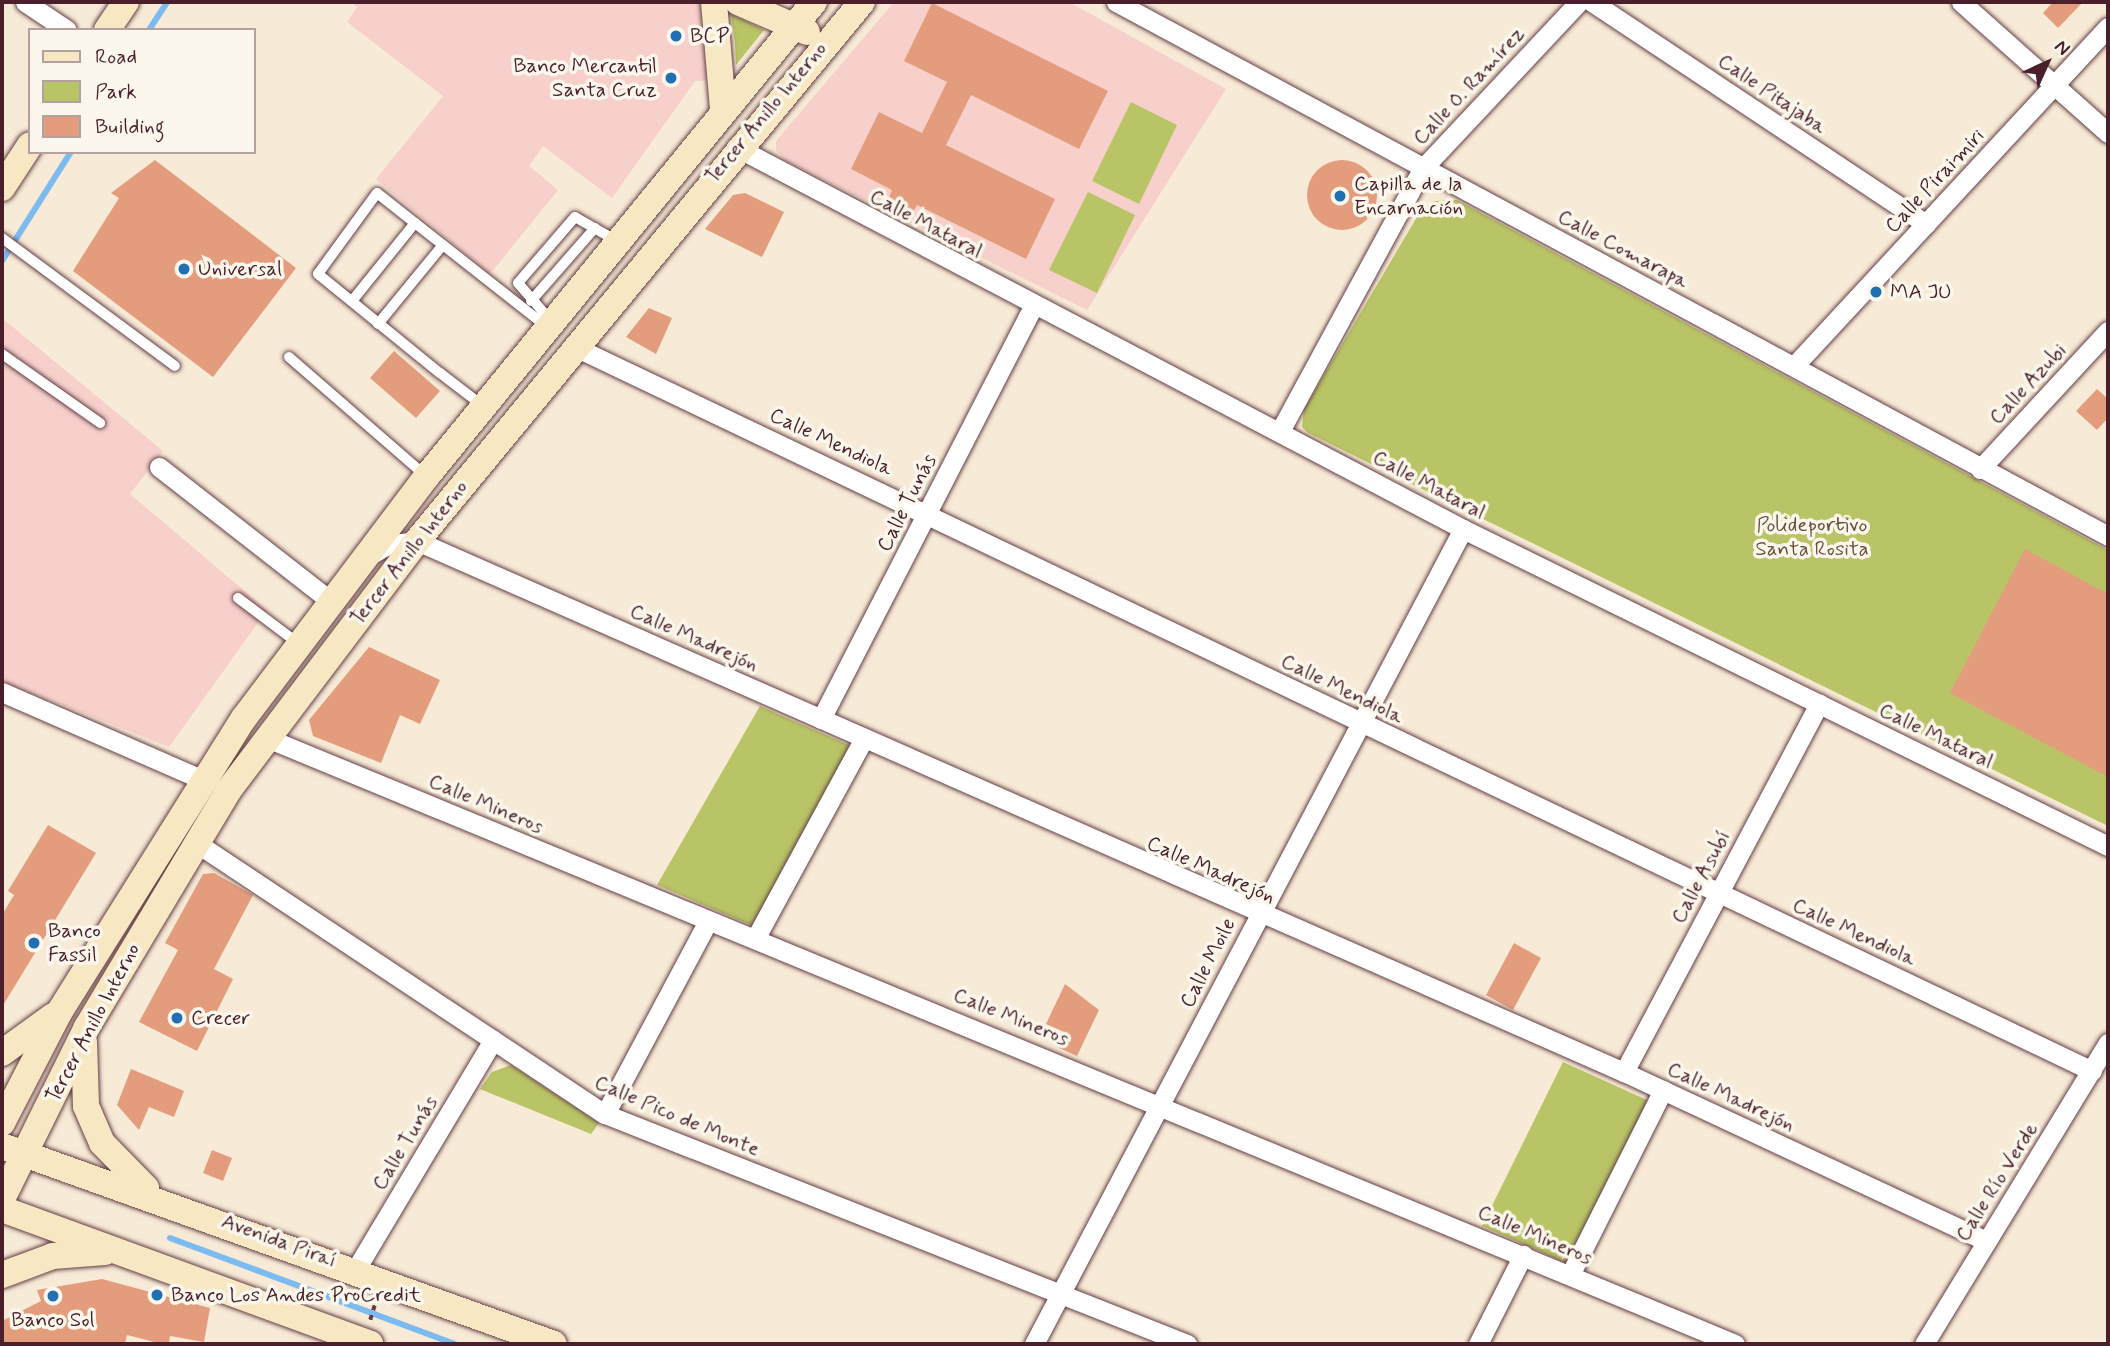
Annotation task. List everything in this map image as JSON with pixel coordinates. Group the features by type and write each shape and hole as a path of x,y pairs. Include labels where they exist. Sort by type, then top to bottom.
{"main road":[{"path":"108,28 126,2"},
{"path":"714,2 723,109"},
{"path":"738,2 793,27 836,32 827,2"},
{"name":"Tercer Anillo Interno","path":"2,1123 60,1011 201,779 244,718 427,476 550,325 606,234 723,109 814,2"},
{"name":"Tercer Anillo Interno","path":"2,1199 13,1150 195,842 228,791 416,541 736,147 862,2"},
{"path":"2,188 28,148"},
{"path":"228,791 256,729 244,718"},
{"path":"2,1053 60,1011"},
{"path":"87,1027 81,1066 86,1106 102,1143 127,1174 160,1198"},
{"name":"Avenida Piraí","path":"13,1150 160,1198 554,1344"},
{"path":"2,1209 120,1252 369,1334"},
{"path":"2,1275 53,1256 120,1252"}],"street":[{"path":"24,2 64,28"},
{"name":"Calle Comarapa","path":"1116,2 2108,536"},
{"name":"Calle O. Ramírez","path":"1280,430 1423,168 1580,2"},
{"name":"Calle Pitajaba","path":"1592,2 1926,224"},
{"path":"1961,2 2108,133"},
{"name":"Calle Piraimiri","path":"1794,366 2108,27"},
{"name":"Calle Mataral","path":"736,147 1032,307 1280,430 1463,529 2108,846"},
{"name":"Calle Tunás","path":"821,719 1032,307"},
{"name":"Calle Azubi","path":"1980,469 2108,331"},
{"name":"Calle Mendiola","path":"573,346 2092,1071"},
{"path":"159,467 332,602"},
{"path":"360,563 387,545 416,541 411,507 427,476"},
{"name":"Calle Moile","path":"1034,1344 1463,529"},
{"name":"Calle Madrejón","path":"416,541 864,738 1258,916 1624,1072 1987,1241"},
{"path":"2,692 201,779"},
{"name":"Calle Asubí","path":"1624,1072 1819,703"},
{"name":"Calle Mineros","path":"267,738 708,921 1162,1102 1735,1344"},
{"path":"755,939 864,738"},
{"name":"Calle Pico de Monte","path":"195,842 605,1114 1059,1296 1187,1344"},
{"path":"605,1114 708,921"},
{"name":"Calle Tunás","path":"356,1269 493,1040"},
{"name":"Calle Río Verde","path":"1924,1344 2108,1043"},
{"path":"1570,1275 1663,1090"},
{"path":"1478,1344 1523,1255"}],"lane":[{"path":"484,406 378,324 316,271 376,194 550,325"},
{"path":"531,300 606,234 574,218 517,285 550,325"},
{"path":"352,301 415,223"},
{"path":"2,238 22,249 175,366"},
{"path":"378,324 443,245"},
{"path":"2,354 100,423"},
{"path":"289,357 427,476"},
{"path":"238,598 299,645"}],"path":[{"path":"369,1334 375,1305"}],"shaded area":[{"path":"351,2 702,2 713,80 695,81 612,198 543,146 529,166 558,190 490,274 376,179 443,96 347,22 357,7"},
{"path":"894,2 1069,2 1226,89 1087,310 786,161 776,150 776,141"},
{"path":"2,318 163,451 130,494 267,610 169,747 2,681"}],"green space":[{"path":"731,14 764,30 736,65 735,45"},
{"path":"1131,102 1177,125 1139,204 1092,181"},
{"path":"1088,192 1135,215 1097,293 1049,270"},
{"name":"Polideportivo Santa Rosita","path":"1457,200 2108,550 2108,826 1308,433 1302,427 1304,409 1421,210 1434,201"},
{"path":"760,706 851,746 753,926 657,885"},
{"path":"1563,1062 1649,1101 1566,1263 1482,1226"},
{"path":"511,1065 599,1123 591,1134 480,1089 492,1072"}],"building":[{"path":"2053,2 2083,2 2058,28 2043,13"},
{"path":"932,3 1108,91 1079,149 971,95 946,145 1055,199 1026,259 917,205 910,217 886,205 892,190 851,169 879,112 922,133 947,82 904,61"},
{"name":"Universal","path":"155,160 296,268 213,377 73,271 119,198 111,193"},
{"path":"1342,160 1367,170 1377,195 1367,220 1342,230 1317,220 1307,195 1317,170"},
{"path":"745,193 784,212 762,257 705,229 733,195"},
{"path":"649,308 672,318 656,354 626,337"},
{"path":"394,351 440,391 416,418 370,378"},
{"path":"2097,389 2108,399 2108,418 2097,430 2076,411"},
{"path":"2025,549 2108,594 2108,777 1950,693"},
{"path":"369,647 440,680 420,724 400,715 381,763 313,736 309,720"},
{"path":"48,825 96,853 2,1007 2,915 14,895 8,891"},
{"path":"214,873 253,895 214,969 233,979 197,1051 139,1022 178,950 165,943 203,874"},
{"path":"1514,943 1541,958 1513,1010 1486,995"},
{"path":"1065,984 1099,1010 1077,1056 1057,1047 1064,1032 1046,1024"},
{"path":"131,1069 184,1091 174,1117 149,1107 139,1130 117,1105"},
{"path":"212,1150 232,1158 223,1181 203,1173"},
{"path":"102,1279 210,1308 204,1342 170,1336 169,1344 162,1344 127,1335 125,1344 2,1344 2,1321 41,1301 37,1290"}],"waterway":[{"path":"150,28 167,2"},
{"path":"2,261 70,154"},
{"path":"170,1238 455,1344"}],"place":[{"name":"BCP","path":"676,36"},
{"name":"Banco Mercantil Santa Cruz","path":"671,78"},
{"name":"Capilla de la Encarnación","path":"1340,196"},
{"name":"Universal","path":"184,269"},
{"name":"MA JU","path":"1876,292"},
{"name":"Banco Fassil","path":"34,943"},
{"name":"Crecer","path":"177,1018"},
{"name":"Banco Los Andes ProCredit","path":"157,1295"},
{"name":"Banco Sol","path":"53,1296"}]}
